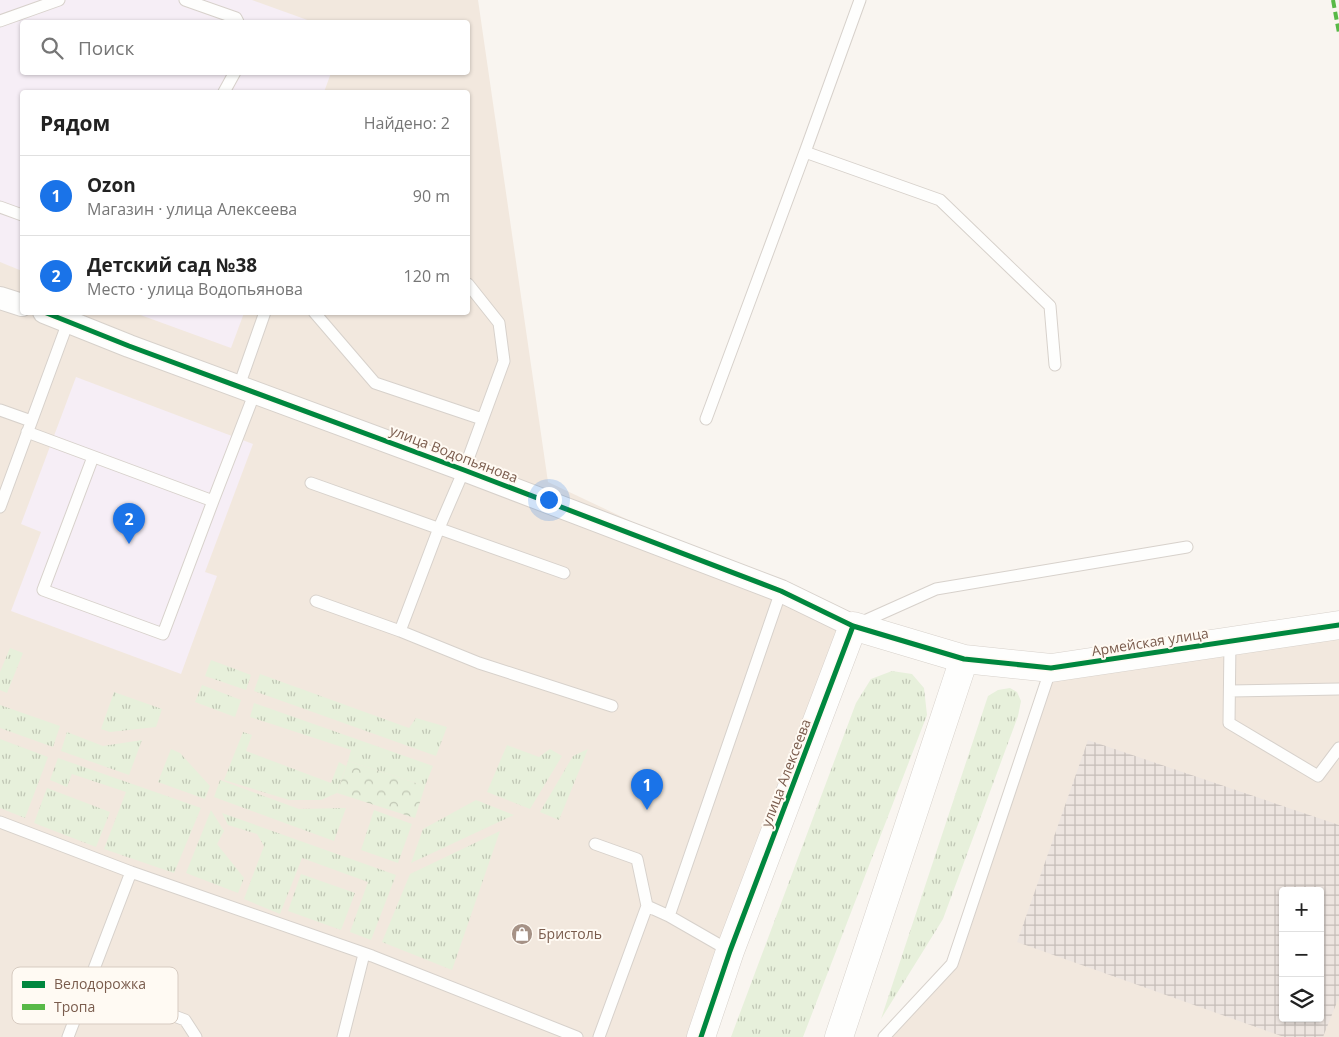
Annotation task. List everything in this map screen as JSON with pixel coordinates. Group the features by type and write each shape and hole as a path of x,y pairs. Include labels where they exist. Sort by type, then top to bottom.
{"street":[{"path":"0,298 20,304"},
{"name":"улица Водопьянова","path":"51,315 781,591 853,626"},
{"name":"Армейская улица","path":"964,659 1052,668 1339,625"},
{"path":"839,1037 964,659 853,626"},
{"name":"улица Алексеева","path":"701,1037 730,951 853,626"}],"lane":[{"path":"0,21 59,0"},
{"path":"185,0 236,18 237,20"},
{"path":"706,420 860,0"},
{"path":"225,90 233,75"},
{"path":"805,152 940,200 1050,306 1055,365"},
{"path":"0,207 20,214"},
{"path":"400,631 439,528 464,470 504,361 499,323 470,287"},
{"path":"93,457 43,590 163,634 213,501 247,389 265,315"},
{"path":"317,315 375,383 482,419"},
{"path":"0,507 68,322"},
{"path":"0,410 29,427 93,457 213,501"},
{"path":"311,483 564,573"},
{"path":"853,626 936,589 1187,547"},
{"path":"669,916 781,591"},
{"path":"316,601 400,631 480,663 612,706"},
{"path":"1230,641 1229,724 1318,776 1339,748"},
{"path":"884,1037 952,964 1052,668"},
{"path":"1230,691 1339,689"},
{"path":"0,822 131,872 364,954 577,1037"},
{"path":"595,844 637,859 647,906 599,1037"},
{"path":"95,967 131,872"},
{"path":"647,906 669,916 730,951"},
{"path":"343,1037 364,954"},
{"path":"178,1017 185,1020 196,1037"},
{"path":"68,1037 73,1024"}],"shaded area":[{"path":"0,0 478,0 548,482 853,626 701,1037 0,1037"},
{"path":"0,0 252,0 307,20 20,20 20,75 330,75 325,90 20,90 20,270 0,262"},
{"path":"140,315 243,315 231,348"},
{"path":"76,377 253,444 205,572 217,576 181,674 11,611 41,532 21,524"},
{"path":"1339,625 1339,1037 884,1037 952,964 1051,668"},
{"path":"1088,740 1339,825 1339,997 1323,1037 1284,1037 1017,942"}],"green space":[{"path":"10,648 23,653 7,693 0,690 0,672"},
{"path":"211,660 251,675 246,690 205,676"},
{"path":"892,671 912,674 924,688 927,715 803,1037 731,1037 856,703 871,679"},
{"path":"260,674 409,728 416,718 447,727 436,756 254,691"},
{"path":"202,685 241,700 235,717 195,702"},
{"path":"1010,688 1017,692 1021,701 1018,716 943,919 881,1019 988,696 998,690"},
{"path":"114,692 162,709 156,727 110,732 101,729"},
{"path":"254,703 433,766 425,786 348,761 351,750 250,717"},
{"path":"0,705 60,726 53,747 0,728"},
{"path":"67,732 103,746 142,740 129,775 61,751"},
{"path":"243,732 252,735 246,751 331,783 339,762 346,766 337,793 321,800 289,800 224,780"},
{"path":"0,739 48,757 25,818 0,808"},
{"path":"507,745 539,757 550,749 562,756 530,809 487,792"},
{"path":"171,749 180,753 210,786 205,799 158,782"},
{"path":"588,749 559,820 540,812 573,756"},
{"path":"58,758 201,808 174,873 104,849 126,792 72,774 67,787 50,780"},
{"path":"348,761 425,786 415,818 337,793"},
{"path":"220,780 299,809 346,808 334,841 214,797"},
{"path":"47,788 110,812 96,847 34,823"},
{"path":"476,800 514,815 411,863 423,829"},
{"path":"211,810 224,831 217,844 244,878 238,893 186,873"},
{"path":"374,810 412,824 398,863 361,850"},
{"path":"222,813 396,875 371,940 350,932 368,882 302,858 280,914 244,899 264,846 257,834 228,825"},
{"path":"500,831 452,970 382,942 410,874"},
{"path":"301,874 355,893 341,930 288,911"}],"marked path":[{"path":"1333,0 1339,33"}],"cycle path":[{"path":"52,315 129,346 464,470 781,591 853,626 964,659 1051,668 1339,625"},
{"path":"701,1037 730,951 853,626"}],"place":[{"name":"Детский сад №38","path":"129,544"},
{"name":"Ozon","path":"647,810"},
{"name":"Бристоль","path":"522,934"}]}
